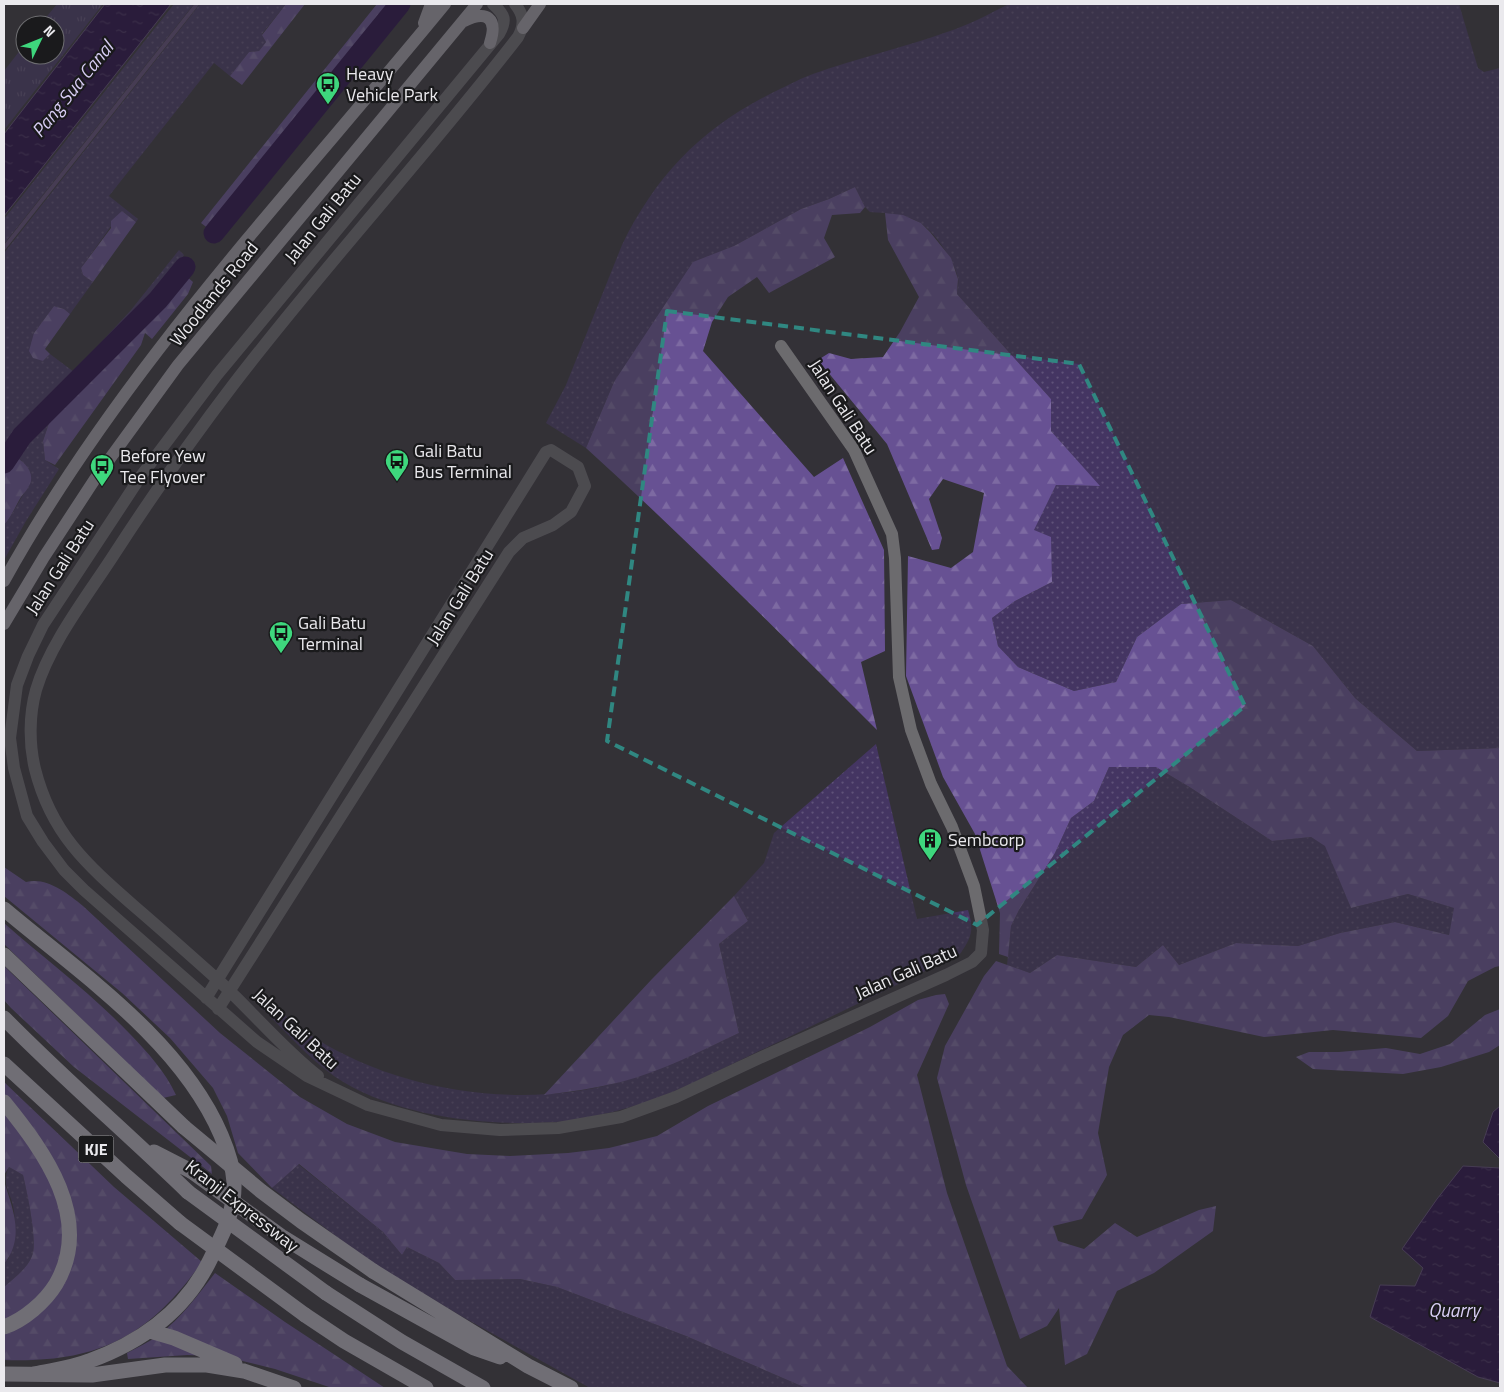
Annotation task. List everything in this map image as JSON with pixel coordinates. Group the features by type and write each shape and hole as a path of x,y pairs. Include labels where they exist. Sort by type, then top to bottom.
{"highway":[{"path":"4,909 116,1002 162,1046 201,1096 215,1119 230,1161 234,1181 230,1219 204,1272 189,1293 171,1312 150,1331 130,1344 88,1362 34,1374"},
{"path":"4,955 184,1127 300,1221 373,1271 528,1366 571,1388"},
{"name":"Kranji Expressway","path":"4,1018 188,1192 326,1293 402,1342 483,1388"},
{"name":"KJE","path":"9,1068 180,1223 305,1315 344,1341 426,1388"},
{"path":"4,1102 39,1150 54,1176 68,1212 70,1233 62,1274 51,1291 23,1317 4,1327"},
{"path":"140,1145 191,1171 281,1236 360,1285 474,1348 528,1366"},
{"path":"150,1331 174,1338 294,1388"},
{"path":"4,1374 92,1374 165,1365 188,1365 222,1367 244,1371 273,1380"}],"main road":[{"path":"422,30 431,4"},
{"name":"Woodlands Road","path":"4,582 74,466 171,331 445,4"},
{"name":"Woodlands Road","path":"4,624 44,557 95,480 178,365 477,4"},
{"path":"523,28 540,4"},
{"path":"462,22 476,15 484,16 491,21 494,30 490,43"}],"street":[{"name":"Jalan Gali Batu","path":"494,4 503,16 504,24 217,375 141,476 43,624 17,684 10,738 14,768 27,816 64,870 84,890 257,1042 307,1076 368,1105 441,1125 470,1128 500,1130 558,1128 622,1117 676,1097 972,962 981,953 983,930 974,886 952,827 931,784 911,730 899,677 895,558 892,534 854,450 781,346"},
{"path":"515,4 523,17 523,28"},
{"name":"Jalan Gali Batu","path":"338,1091 310,1069 218,980 99,876 78,854 61,831 43,793 34,764 31,736 32,709 36,690 46,663 169,472 233,385 282,323 503,56 523,28"},
{"name":"Jalan Gali Batu","path":"206,998 546,452 551,450 578,467 584,486 571,512 558,522 523,538 509,552 230,992 218,1008"}],"highlighted area":[{"path":"667,311 1079,364 1245,706 977,925 607,741"}],"green space":[{"path":"57,4 103,4 65,52 65,15 48,15"},
{"path":"174,4 194,4 4,244 4,219"},
{"path":"200,4 286,4 262,34 266,42 259,51 249,52 230,76 214,63 109,196 138,219 136,222 122,211 81,268 83,275 93,282 70,314 64,309 54,306 34,333 43,361 50,354 74,372 16,430 4,447 4,253"},
{"path":"286,4 305,4 242,85 230,76 249,52 259,51 266,42 262,35"},
{"path":"377,4 394,4 209,229 201,223"},
{"path":"1009,4 1459,4 1478,68 1484,72 1500,68 1500,748 1417,751 1355,698 1313,646 1231,600 1181,604 1137,637 1116,682 1074,691 1018,667 998,646 992,618 1015,601 1052,582 1033,530 1056,485 1099,486 1051,431 1051,399 957,294 958,281 956,272 948,255 937,239 925,226 913,219 895,214 870,212 865,207 855,187 801,209 734,246 614,382 586,448 546,423 566,385 622,245 651,195 686,154 727,119 804,77 955,29"},
{"path":"15,57 15,65 55,65 4,130 4,71"},
{"path":"855,187 865,207 860,213 832,215 824,238 835,257 769,293 757,277 728,297 712,322 703,351 814,477 843,458 884,550 885,651 861,662 877,730 697,552 586,448 614,382 693,262 734,246 801,209"},
{"path":"122,211 136,222 93,282 83,275 81,268 111,228 111,221"},
{"path":"885,213 903,215 921,223 951,258 958,279 957,294 1051,399 1051,431 1100,486 1056,485 1034,530 1051,537 1052,582 1015,601 992,618 998,646 1018,667 1074,691 1116,682 1137,637 1181,604 1231,600 1313,646 1355,698 1417,751 1500,748 1500,966 1468,981 1448,1016 1421,1038 1333,1030 1264,1037 1169,1017 1149,1015 1123,1035 1109,1067 1098,1133 1107,1175 1082,1219 1053,1226 1058,1241 1084,1249 1115,1223 1137,1237 1199,1210 1216,1206 1213,1231 1154,1273 1117,1291 1087,1354 1065,1365 1059,1308 1047,1326 1020,1339 966,1185 937,1078 945,1046 984,976 996,961 1030,973 1057,955 1136,967 1163,945 1179,965 1236,943 1298,946 1340,933 1395,922 1449,935 1454,908 1408,894 1351,908 1325,846 1311,837 1272,841 1156,767 1109,767 1094,801 1071,818 1055,853 1019,910 1011,926 1008,957 999,954 1000,913 975,834 943,777 906,676 908,556 951,568 973,552 984,493 943,479 929,499 942,538 939,549 932,550 887,444 818,360 829,353 851,359 883,357 900,332 919,297 888,240"},
{"path":"179,250 184,255 180,261 182,263 153,297 77,375 74,372 131,310"},
{"path":"185,275 193,282 188,294 152,339 145,333 141,345 55,465 45,460 43,441 52,414 152,314"},
{"path":"54,306 64,309 70,314 45,349 50,354 43,361 33,358 29,351 34,333"},
{"path":"52,414 43,441 45,460 59,469 4,560 4,525 29,486 22,461 13,455 26,439"},
{"path":"13,455 27,467 31,479 28,488 4,525 4,471"},
{"path":"876,744 917,919 968,910 971,933 967,943 960,954 672,1092 613,1112 555,1122 502,1123 475,1121 420,1112 369,1095 334,1076 302,1048 262,1008 267,1000 296,1025 349,1057 386,1072 425,1083 465,1091 505,1095 546,1094 585,1090 623,1081 682,1059 739,1033 719,944 748,921 734,896 764,863 774,833"},
{"path":"1109,767 1156,767 1272,841 1311,837 1326,846 1351,908 1408,894 1455,908 1449,935 1395,922 1340,933 1298,946 1236,943 1179,965 1163,945 1136,967 1057,955 1030,973 1007,965 1011,926 1019,910 1055,853 1071,818 1094,801"},
{"path":"4,867 26,882 34,881 49,884 77,901 220,1033 300,1097 347,1124 395,1142 467,1154 510,1156 568,1153 609,1148 657,1136 708,1106 870,1027 918,1000 945,994 949,1004 917,1075 947,1193 1007,1366 1028,1388 806,1388 686,1336 557,1287 520,1279 455,1280 439,1263 407,1247 402,1255 383,1232 299,1164 272,1188 238,1153 227,1116 213,1088 170,1038 122,993 4,896"},
{"path":"734,896 748,921 719,944 739,1033 681,1060 621,1082 544,1095 652,979"},
{"path":"4,923 85,991 137,1041 167,1078 176,1095 163,1098 4,944"},
{"path":"4,966 211,1166 212,1174 74,1067 11,1008 4,1000"},
{"path":"1500,1009 1500,1045 1489,1052 1441,1067 1403,1074 1313,1069 1296,1057 1309,1052 1339,1052 1386,1048 1420,1054 1450,1044 1485,1015"},
{"path":"4,1082 114,1187 202,1262 182,1288 161,1310 140,1327 118,1341 67,1357 37,1360 4,1360 4,1287 30,1261 34,1249 34,1240 23,1175 9,1167 4,1175"},
{"path":"298,1164 383,1232 402,1255 407,1247 439,1263 455,1280 520,1279 557,1287 686,1336 806,1388 590,1388 461,1316 369,1261 272,1188"},
{"path":"9,1167 23,1175 31,1216 34,1249 27,1265 4,1287 4,1264 9,1258 14,1221 13,1205 6,1184"},
{"path":"4,1181 13,1213 16,1234 10,1254 4,1264"},
{"path":"215,1273 385,1388 332,1388 275,1369 222,1356 187,1355 128,1359 127,1353 155,1338 175,1321"}],"water":[{"name":"Pang Sua Canal","path":"105,4 171,4 4,216 4,134 58,65 65,65 65,55"},
{"path":"1500,1106 1500,1159 1483,1142 1493,1112"},
{"name":"Quarry","path":"1463,1166 1500,1168 1500,1383 1478,1377 1370,1317 1380,1285 1415,1286 1423,1268 1402,1249"}],"waterway":[{"path":"4,248 197,4"},
{"path":"214,233 400,4"},
{"path":"4,463 22,436 158,300 185,267"}],"place":[{"name":"Heavy Vehicle Park","path":"328,105"},
{"name":"Gali Batu Bus Terminal","path":"397,482"},
{"name":"Before Yew Tee Flyover","path":"102,487"},
{"name":"Gali Batu Terminal","path":"281,654"},
{"name":"Sembcorp","path":"930,861"}]}
